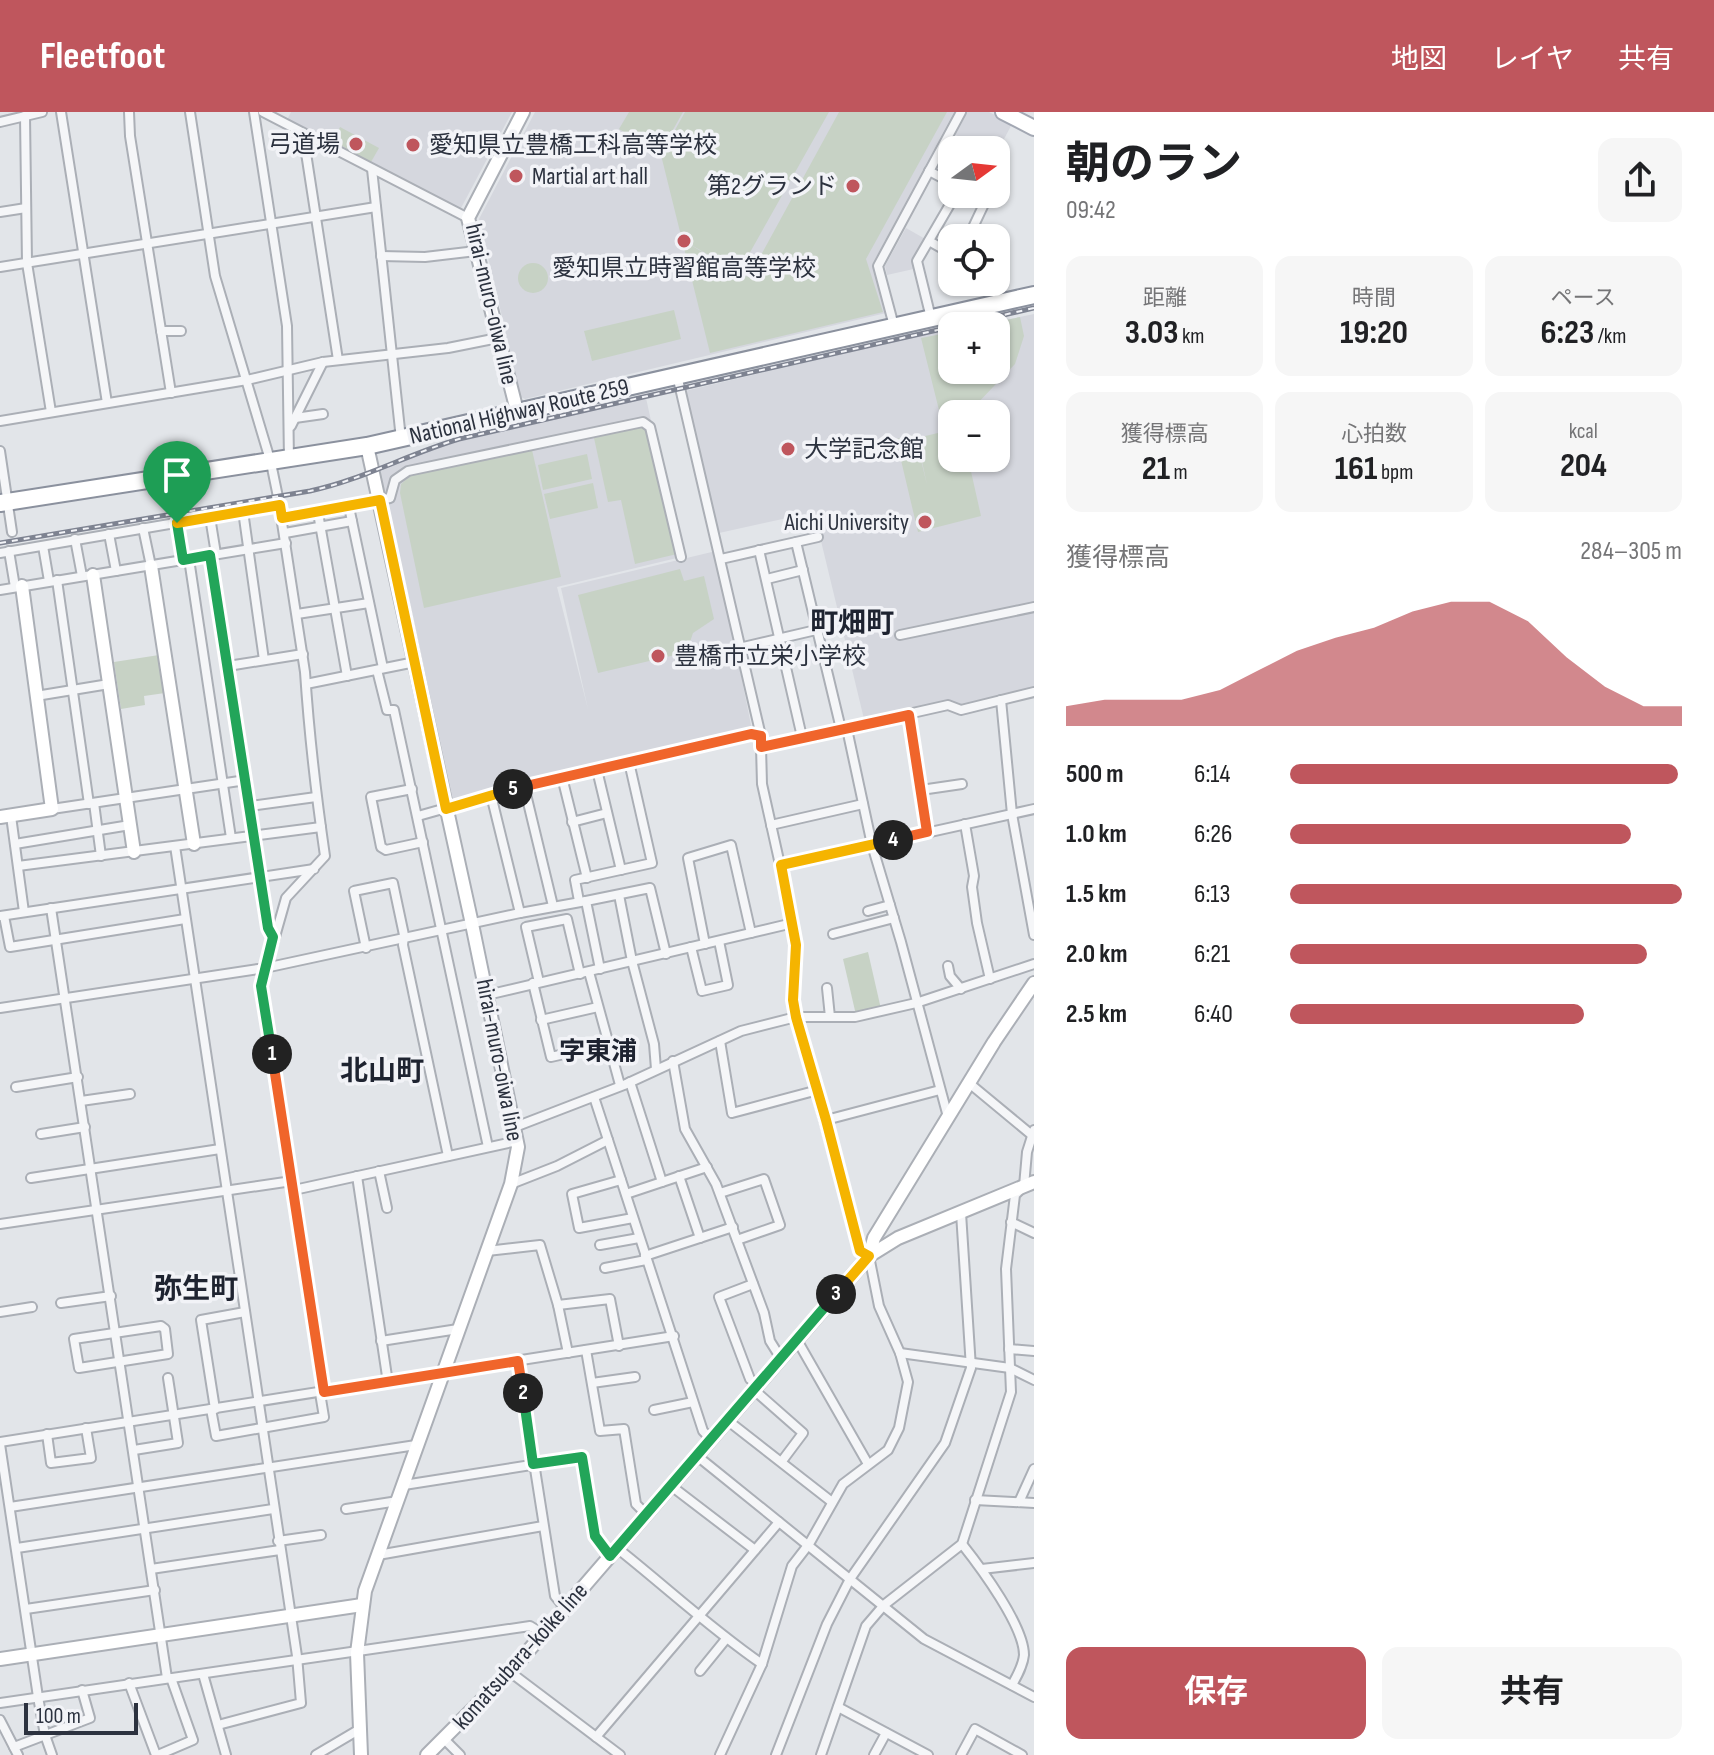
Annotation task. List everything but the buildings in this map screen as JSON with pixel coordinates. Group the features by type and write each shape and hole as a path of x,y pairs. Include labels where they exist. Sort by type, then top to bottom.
{"highway":[{"name":"National Highway Route 259","path":"3,502 367,446 1034,295"}],"main road":[{"name":"hirai-muro-oiwa line","path":"517,411 468,218 523,112"},
{"path":"1011,114 1034,128"},
{"name":"hirai-muro-oiwa line","path":"361,1755 357,1653 362,1605 416,1445 511,1184 518,1156 515,1127 472,924 367,446"},
{"path":"151,566 194,844"},
{"path":"87,575 109,684 134,852"},
{"path":"6,817 52,809 18,587"},
{"path":"869,1256 874,1238 1034,983"},
{"name":"komatsubara-koike line","path":"427,1755 510,1672 869,1256 898,1238 1029,1184"},
{"path":"0,1659 362,1605"}],"street":[{"path":"61,112 107,403"},
{"path":"129,112 146,245 171,393"},
{"path":"190,112 215,276 271,463 286,538 303,654 316,797 325,856 286,898 261,986 293,1186 324,1417 216,1436 201,1320 245,1312"},
{"path":"254,112 287,326 289,460"},
{"path":"263,112 468,218"},
{"path":"894,326 878,266 961,112"},
{"path":"0,122 10,116 33,113 26,208 27,263 51,412"},
{"path":"312,138 306,153 338,360"},
{"path":"372,169 401,439"},
{"path":"929,171 938,176"},
{"path":"0,267 376,207"},
{"path":"0,212 26,208"},
{"path":"931,318 917,261 948,208"},
{"path":"929,241 938,246"},
{"path":"381,256 425,257 476,251"},
{"path":"161,331 181,331"},
{"path":"0,421 247,380 323,362 498,338"},
{"path":"289,431 323,362"},
{"path":"677,375 761,736 762,784 796,945 793,1000 796,1017 860,1251 869,1256 879,1306 900,1353 908,1382 899,1428 888,1450 843,1484 809,1544 792,1566 762,1664 720,1755"},
{"path":"295,418 323,414"},
{"path":"282,518 390,498 395,480 408,471 643,422 650,427 681,557"},
{"path":"0,451 3,502 12,532"},
{"path":"18,587 5,552 280,505"},
{"path":"349,507 387,710 394,710 488,1147"},
{"path":"243,511 264,660"},
{"path":"318,513 347,676"},
{"path":"210,517 228,666 268,928 273,937"},
{"path":"0,590 249,549 320,527 352,521"},
{"path":"177,523 186,559 231,838"},
{"path":"143,528 151,566"},
{"path":"109,534 116,571"},
{"path":"721,559 818,537"},
{"path":"75,539 87,575"},
{"path":"796,542 872,845 948,1117"},
{"path":"43,546 53,581 101,856"},
{"path":"759,550 802,737"},
{"path":"767,579 803,570"},
{"path":"297,614 369,603"},
{"path":"900,635 1034,607"},
{"path":"739,648 816,630"},
{"path":"228,666 303,654"},
{"path":"306,684 415,662"},
{"path":"36,696 109,684"},
{"path":"761,747 948,705 961,710 1034,692"},
{"path":"1001,700 1012,814 1034,935"},
{"path":"909,715 927,832"},
{"path":"418,816 562,777 751,734 761,736"},
{"path":"600,969 575,880 652,863 629,762"},
{"path":"597,770 621,870"},
{"path":"562,777 587,878"},
{"path":"52,809 246,780"},
{"path":"921,790 962,784"},
{"path":"524,786 553,906"},
{"path":"412,789 371,797 381,847 386,850 423,842"},
{"path":"491,795 520,913"},
{"path":"250,806 316,797"},
{"path":"771,825 863,804"},
{"path":"781,865 1034,809"},
{"path":"572,822 607,813"},
{"path":"6,817 15,844 24,912"},
{"path":"965,824 974,876 972,887 977,923 990,979"},
{"path":"15,844 130,825"},
{"path":"18,866 321,827"},
{"path":"705,944 688,858 731,845 751,933"},
{"path":"175,846 291,1616 301,1703 218,1725"},
{"path":"185,919 10,947 2,916 315,869"},
{"path":"366,948 354,891 393,883 448,1156"},
{"path":"0,1008 265,968 650,888 666,954"},
{"path":"619,895 632,961 654,1044 656,1069"},
{"path":"868,911 890,905"},
{"path":"51,908 161,1635 169,1678 193,1740 157,1755 129,1683"},
{"path":"833,934 894,918"},
{"path":"608,1044 551,1057 541,1020 526,927 567,919 598,1007 620,1085"},
{"path":"487,995 793,923"},
{"path":"691,947 702,991 728,985 719,941"},
{"path":"515,1127 630,1082 741,1031 796,1017 855,1017 916,1003 1034,964"},
{"path":"948,966 950,976 961,989"},
{"path":"827,988 830,1017"},
{"path":"541,1020 598,1007"},
{"path":"720,1041 732,1113 818,1090"},
{"path":"673,1061 685,1129 720,1193 764,1313 770,1341 780,1357"},
{"path":"16,1087 78,1077"},
{"path":"630,1082 662,1182"},
{"path":"821,1755 866,1626 884,1605 962,1544 1011,1392 1006,1269 1015,1195 1029,1184 1027,1152 1033,1134 969,1083"},
{"path":"826,1120 940,1090"},
{"path":"81,1101 130,1094"},
{"path":"594,1097 693,1402 703,1431 710,1438"},
{"path":"41,1134 85,1127"},
{"path":"511,1184 557,1166 608,1140"},
{"path":"0,1224 226,1190 293,1186 357,1176 517,1141"},
{"path":"31,1178 220,1149"},
{"path":"626,1194 707,1167"},
{"path":"379,1171 387,1208"},
{"path":"357,1176 388,1383"},
{"path":"679,1176 700,1238"},
{"path":"720,1193 764,1179 780,1225 737,1240"},
{"path":"621,1180 572,1194 579,1228 633,1218"},
{"path":"776,1755 827,1624 850,1579 945,1443 971,1368 961,1213"},
{"path":"1011,1222 1034,1233"},
{"path":"605,1268 646,1258 733,1227"},
{"path":"600,1245 639,1238"},
{"path":"487,1251 540,1245 568,1353"},
{"path":"753,1284 719,1297 750,1379 803,1433 782,1461"},
{"path":"61,1303 111,1296"},
{"path":"558,1305 610,1299 619,1346"},
{"path":"0,1312 32,1307"},
{"path":"161,1326 165,1329 168,1354 79,1368 74,1339 116,1333 161,1326"},
{"path":"381,1341 458,1329"},
{"path":"52,1755 38,1697 0,1443 674,1336"},
{"path":"797,1340 868,1464"},
{"path":"1009,1349 1034,1351"},
{"path":"586,1350 600,1431 624,1429 636,1504 645,1513"},
{"path":"900,1353 1010,1368 1034,1380"},
{"path":"518,1361 555,1596 564,1607"},
{"path":"592,1383 635,1377"},
{"path":"134,1450 178,1443 168,1378"},
{"path":"654,1410 693,1402"},
{"path":"727,1420 832,1502"},
{"path":"47,1434 51,1463 91,1458 86,1428"},
{"path":"10,1507 416,1445"},
{"path":"696,1455 924,1639 1034,1697"},
{"path":"404,1485 582,1457 595,1536 762,1664"},
{"path":"1019,1502 1034,1469"},
{"path":"670,1485 755,1550"},
{"path":"975,1500 1034,1503"},
{"path":"346,1509 398,1501"},
{"path":"17,1548 273,1509"},
{"path":"596,1737 779,1522"},
{"path":"378,1555 543,1526"},
{"path":"151,1569 279,1546 321,1535"},
{"path":"962,1544 982,1569 1017,1629 1024,1658 1012,1685"},
{"path":"982,1569 1034,1563"},
{"path":"26,1609 155,1590"},
{"path":"0,1703 530,1626 543,1634"},
{"path":"700,1671 726,1639"},
{"path":"510,1672 620,1755"},
{"path":"203,1674 226,1755"},
{"path":"0,1720 16,1751 45,1735 90,1718 82,1690"},
{"path":"838,1707 928,1755"},
{"path":"316,1755 360,1729"},
{"path":"961,1755 975,1729 1022,1755"},
{"path":"874,1755 886,1733"},
{"path":"444,1739 460,1755"}],"shaded area":[{"name":"愛知県立豊橋工科高等学校","path":"291,112 512,112 460,210 287,120"},
{"name":"愛知県立時習館高等学校","path":"535,112 954,112 941,136 938,136 938,142 873,263 886,313 525,399 521,397 479,219"},
{"path":"629,112 683,112 660,153 619,129"},
{"path":"685,112 829,112 739,272 684,241 739,274 749,277 839,112 947,112 866,259 883,312 710,353 661,155"},
{"path":"965,112 989,112 1012,124 1006,136 954,134"},
{"name":"弓道場","path":"340,127 379,148 371,162 333,141"},
{"path":"906,228 927,240 918,268 887,275 885,266"},
{"path":"533,263 544,267 548,278 544,289 533,293 522,289 518,278 522,267"},
{"path":"674,310 681,339 592,361 584,331"},
{"name":"Aichi University","path":"1034,314 1034,690 959,707 950,700 864,719 814,512 719,533 685,391 938,331 938,384 1010,384 1010,319"},
{"path":"1020,317 1024,336 1015,364 1010,369 1010,319"},
{"path":"938,335 938,384 996,384 981,400 938,400 938,406 921,338"},
{"path":"646,398 681,557 557,587 588,709 561,588 716,551 752,730 448,802 379,472 422,452 457,442"},
{"path":"648,425 677,554 635,564 621,500 608,502 594,438"},
{"path":"938,433 938,472 971,472 981,516 918,532 896,439 915,435 927,485 917,438"},
{"path":"532,450 561,577 424,608 400,493 401,484 410,476"},
{"path":"587,454 592,479 543,490 538,465"},
{"path":"593,483 598,508 550,519 544,494"},
{"path":"680,569 684,581 704,576 714,619 693,633 688,648 675,651 675,655 598,673 578,595"},
{"path":"159,655 165,693 144,696 145,705 121,709 114,662"},
{"path":"868,952 881,1009 856,1015 843,959"}],"railway":[{"path":"0,543 310,491 459,439 1034,308"}],"place":[{"name":"弓道場","path":"356,144"},
{"name":"愛知県立豊橋工科高等学校","path":"413,145"},
{"name":"Martial art hall","path":"516,176"},
{"name":"第2グランド","path":"853,186"},
{"name":"愛知県立時習館高等学校","path":"684,241"},
{"name":"大学記念館","path":"788,449"},
{"name":"Aichi University","path":"925,522"},
{"name":"豊橋市立栄小学校","path":"658,656"}],"district":[{"name":"町畑町","path":"852,622"},
{"name":"字東浦","path":"598,1051"},
{"name":"北山町","path":"382,1070"},
{"name":"弥生町","path":"196,1288"}],"route":[{"path":"380,500 446,809 524,786 751,734 761,736 761,747 909,715 927,832 781,865 796,945 793,1000 796,1017 860,1251 869,1256 610,1556 595,1536 582,1457 533,1464 518,1361 324,1392 261,986 273,937 268,928 210,555 183,560 177,523 280,505 282,518 380,500"}]}
